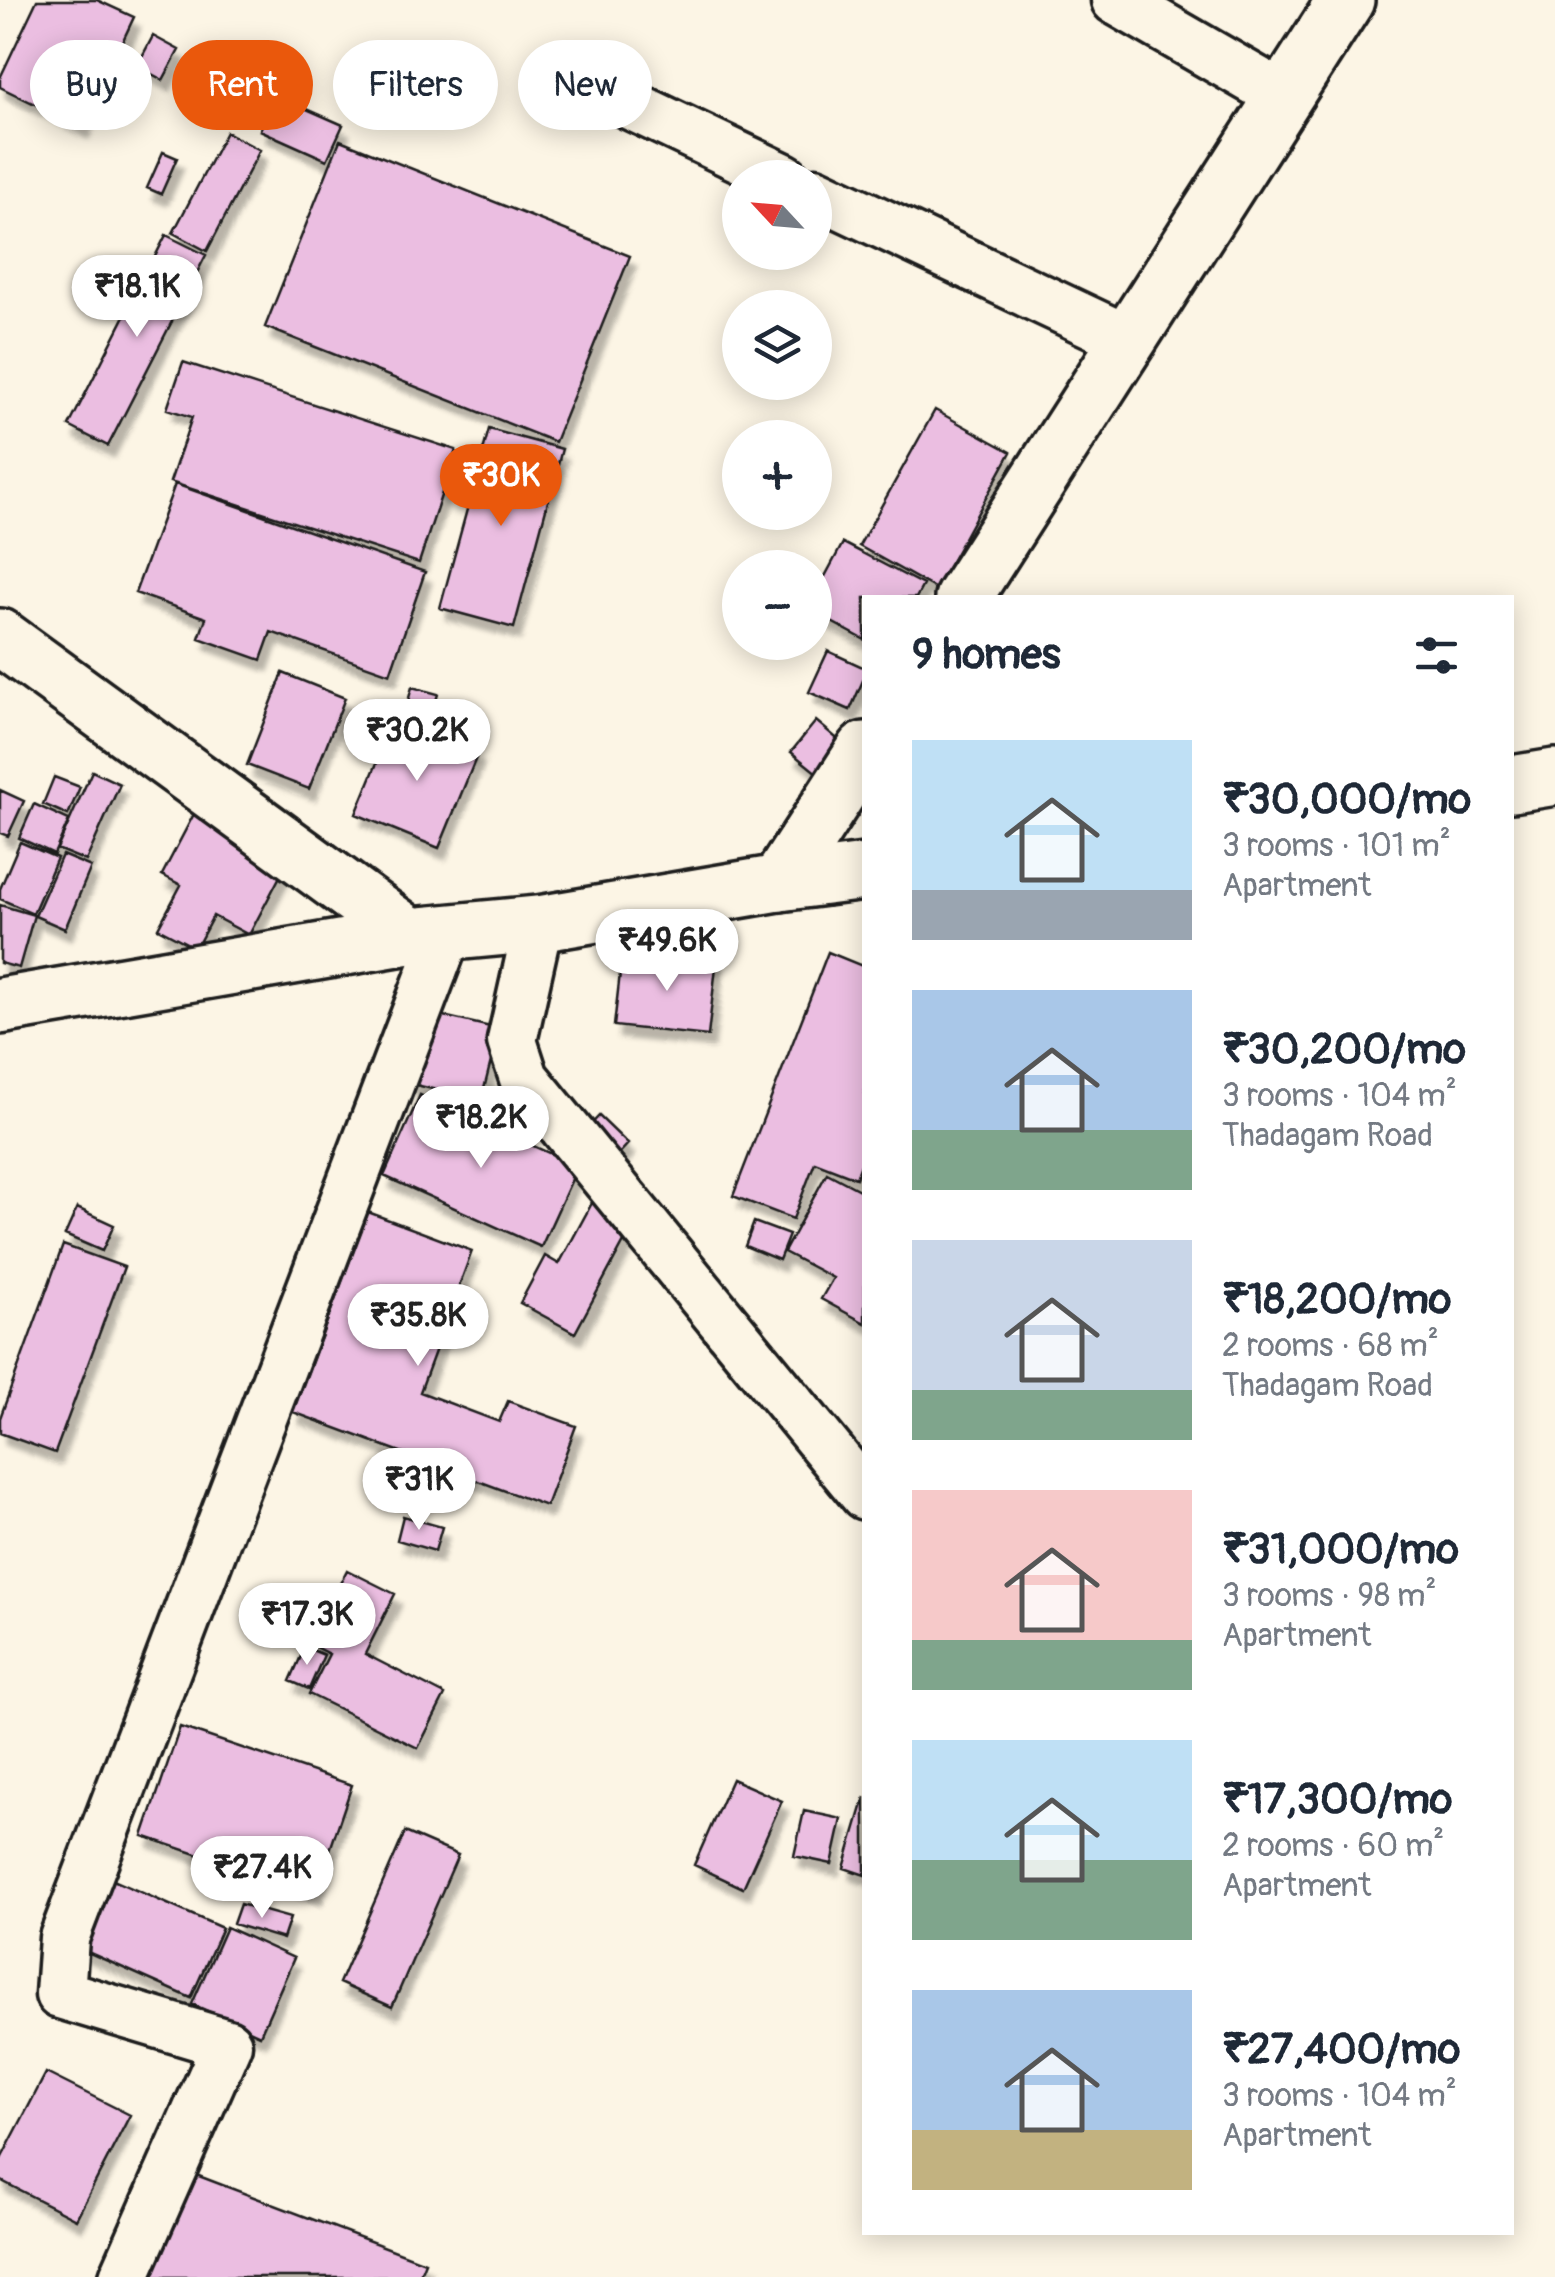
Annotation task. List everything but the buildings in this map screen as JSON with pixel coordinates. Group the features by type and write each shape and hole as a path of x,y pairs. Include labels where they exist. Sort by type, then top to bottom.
{"main road":[{"path":"965,595 1346,0"},
{"path":"0,637 429,933"},
{"path":"780,883 862,755"},
{"path":"1514,784 1555,777"},
{"path":"0,1006 429,933 538,924 862,872"}],"street":[{"path":"1116,0 1284,98"},
{"path":"652,115 746,160"},
{"path":"832,200 1128,340"},
{"path":"538,924 512,1041 524,1078 862,1491"},
{"path":"124,2277 227,2044 60,1994 64,1938 429,933"}]}
